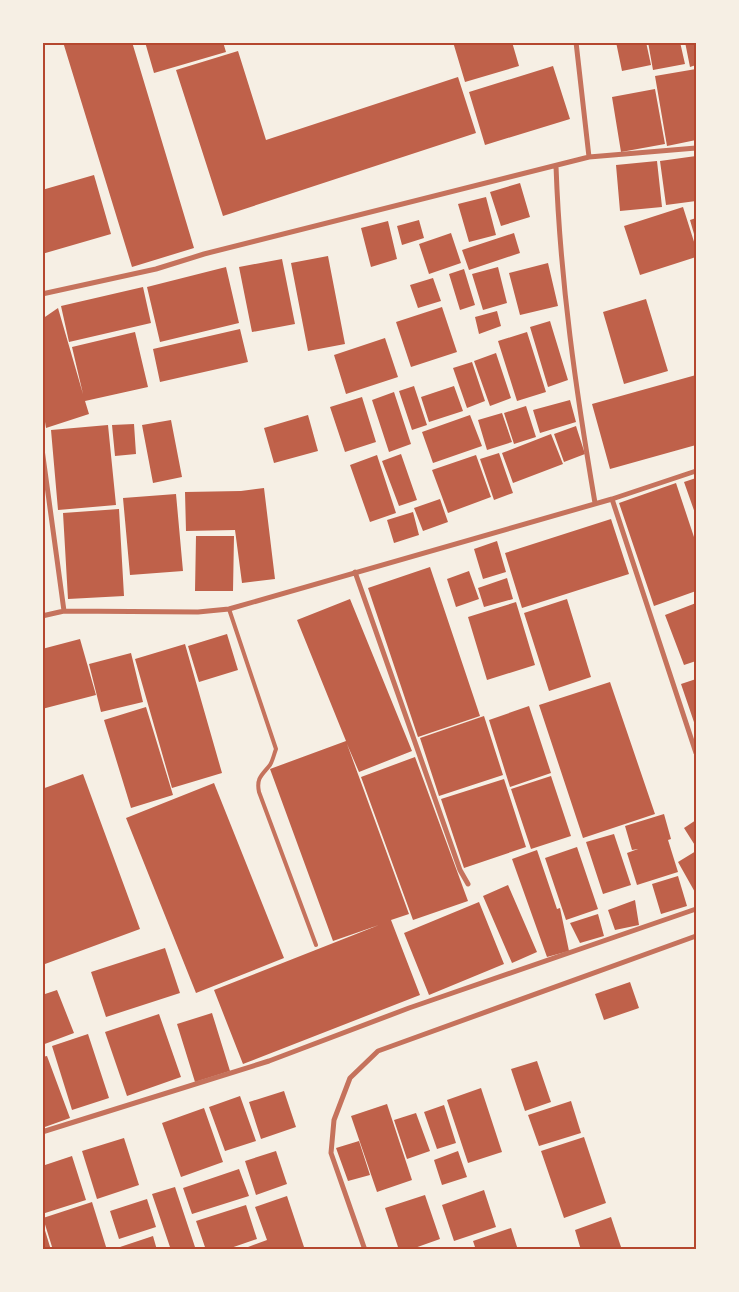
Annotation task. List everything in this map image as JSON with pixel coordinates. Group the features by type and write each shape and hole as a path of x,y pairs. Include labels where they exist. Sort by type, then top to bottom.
{"street":[{"path":"576,42 589,157"},
{"path":"42,294 156,269 204,254 589,157 696,148"},
{"path":"556,166 558,224 566,313 576,391 595,502"},
{"path":"42,449 64,611"},
{"path":"42,616 64,611 198,612 230,609 612,498 696,471"},
{"path":"612,498 696,753"},
{"path":"355,572 460,870 468,884"},
{"path":"42,1132 269,1061 409,1008 696,909"},
{"path":"365,1250 331,1152 334,1120 350,1078 378,1051 696,936"}],"lane":[{"path":"230,609 276,750 272,763 259,776 257,783 259,792 316,945"}],"building":[{"path":"63,42 132,42 194,248 132,267"},
{"path":"145,42 223,42 226,52 154,73"},
{"path":"453,42 512,42 519,66 465,82"},
{"path":"616,42 646,42 651,65 622,71"},
{"path":"648,42 680,42 685,64 653,70"},
{"path":"685,42 696,42 696,65 690,67"},
{"path":"238,51 266,140 458,77 476,133 223,216 176,70"},
{"path":"553,66 570,119 485,145 469,92"},
{"path":"696,69 696,140 667,146 655,76"},
{"path":"655,89 665,144 621,152 612,97"},
{"path":"696,156 696,201 666,205 660,161"},
{"path":"657,161 662,207 620,211 616,165"},
{"path":"94,175 111,234 42,254 42,190"},
{"path":"520,183 530,217 501,226 490,192"},
{"path":"486,197 496,235 469,242 458,204"},
{"path":"683,207 696,248 696,257 640,275 624,226"},
{"path":"696,218 696,241 690,220"},
{"path":"419,220 424,238 402,245 397,226"},
{"path":"388,221 397,259 371,267 361,228"},
{"path":"451,233 461,263 429,274 419,244"},
{"path":"514,233 520,253 469,270 462,250"},
{"path":"328,256 345,344 308,351 291,263"},
{"path":"282,259 295,324 252,332 239,267"},
{"path":"548,263 558,306 520,315 509,273"},
{"path":"226,267 239,323 160,342 147,287"},
{"path":"498,267 507,303 483,310 472,274"},
{"path":"464,269 475,305 460,310 449,274"},
{"path":"433,278 441,301 418,308 410,285"},
{"path":"143,287 151,323 69,342 61,306"},
{"path":"646,299 668,371 624,384 603,312"},
{"path":"442,307 457,352 411,367 396,322"},
{"path":"58,308 83,394 72,347 135,332 148,387 85,401 89,414 46,428 42,403 42,319"},
{"path":"497,311 501,326 479,334 475,317"},
{"path":"550,321 568,380 548,387 530,327"},
{"path":"240,329 248,362 160,382 153,349"},
{"path":"527,332 546,392 517,401 498,341"},
{"path":"385,338 398,377 346,394 334,355"},
{"path":"496,353 511,398 490,406 474,361"},
{"path":"472,362 485,401 467,408 453,368"},
{"path":"696,375 696,445 610,469 592,404"},
{"path":"414,386 427,425 412,430 399,391"},
{"path":"454,386 463,411 429,422 421,397"},
{"path":"394,392 411,444 389,452 372,400"},
{"path":"362,397 376,442 345,452 330,407"},
{"path":"570,400 576,422 540,433 533,410"},
{"path":"526,406 536,437 514,444 504,413"},
{"path":"502,413 512,442 487,450 478,420"},
{"path":"308,415 318,451 274,463 264,428"},
{"path":"470,415 482,446 433,463 422,432"},
{"path":"171,420 182,477 153,483 142,425"},
{"path":"134,424 136,454 115,456 112,425"},
{"path":"108,425 116,505 58,510 51,430"},
{"path":"576,426 585,454 564,462 554,434"},
{"path":"551,434 563,464 513,483 502,453"},
{"path":"499,453 513,493 494,500 480,459"},
{"path":"401,454 417,500 399,506 382,461"},
{"path":"377,455 396,513 370,522 350,465"},
{"path":"476,455 491,497 448,513 432,470"},
{"path":"696,478 696,516 684,482"},
{"path":"676,483 696,543 696,591 654,606 619,503"},
{"path":"264,488 275,579 242,583 235,530 186,531 185,492 241,491"},
{"path":"176,494 183,571 130,575 123,498"},
{"path":"440,499 448,522 423,531 414,508"},
{"path":"119,509 124,596 68,599 63,513"},
{"path":"413,512 419,535 394,543 387,520"},
{"path":"611,519 629,574 522,608 505,553"},
{"path":"196,536 234,536 233,591 195,591"},
{"path":"497,541 506,572 483,579 474,549"},
{"path":"430,567 480,716 418,737 368,588"},
{"path":"469,571 479,599 456,607 447,579"},
{"path":"507,578 513,599 484,607 478,588"},
{"path":"350,599 412,751 359,772 347,744 409,914 391,920 420,995 243,1064 214,990 379,925 333,941 270,769 346,741 297,620"},
{"path":"567,599 591,677 549,691 524,613"},
{"path":"516,602 535,665 487,680 468,617"},
{"path":"696,603 696,661 684,665 665,615"},
{"path":"227,634 238,670 199,682 188,646"},
{"path":"80,639 96,695 42,709 42,649"},
{"path":"185,644 222,773 172,788 135,659"},
{"path":"131,653 143,702 101,712 89,664"},
{"path":"696,679 696,728 681,684"},
{"path":"610,682 655,814 583,838 539,705"},
{"path":"529,706 551,773 510,787 489,720"},
{"path":"146,707 173,795 131,808 104,720"},
{"path":"484,716 503,775 439,796 420,738"},
{"path":"415,757 468,901 413,920 361,777"},
{"path":"83,774 140,929 45,964 42,958 42,789"},
{"path":"551,776 571,836 531,849 511,789"},
{"path":"504,779 526,847 464,868 441,799"},
{"path":"214,783 284,958 196,993 126,818"},
{"path":"664,814 671,839 668,840 678,872 637,885 627,853 638,849 632,850 625,826"},
{"path":"696,820 696,847 684,828"},
{"path":"614,834 631,885 603,894 586,842"},
{"path":"577,847 598,909 566,920 545,858"},
{"path":"537,850 557,909 560,908 569,951 547,957 512,859"},
{"path":"696,851 696,894 678,862"},
{"path":"678,876 687,906 661,914 652,884"},
{"path":"508,885 537,952 512,963 483,896"},
{"path":"635,900 639,925 615,930 608,910"},
{"path":"479,902 504,964 429,995 404,933"},
{"path":"598,914 604,936 580,943 570,923"},
{"path":"165,948 180,993 106,1017 91,972"},
{"path":"630,982 639,1008 604,1020 595,994"},
{"path":"57,990 74,1033 42,1045 42,995"},
{"path":"212,1013 230,1071 195,1082 177,1024"},
{"path":"159,1014 181,1077 127,1096 105,1032"},
{"path":"88,1034 109,1098 72,1110 52,1046"},
{"path":"47,1056 70,1118 42,1128 42,1057"},
{"path":"537,1061 551,1102 525,1111 511,1069"},
{"path":"481,1088 502,1152 468,1163 447,1100"},
{"path":"284,1091 296,1127 261,1139 249,1102"},
{"path":"240,1096 256,1141 225,1151 209,1107"},
{"path":"571,1101 581,1133 539,1146 528,1115"},
{"path":"387,1104 412,1180 377,1192 351,1116"},
{"path":"444,1105 456,1143 437,1149 424,1112"},
{"path":"204,1108 223,1162 181,1177 162,1123"},
{"path":"416,1113 430,1151 407,1159 394,1120"},
{"path":"584,1137 606,1203 564,1218 541,1151"},
{"path":"124,1138 139,1185 97,1199 82,1151"},
{"path":"359,1141 370,1175 348,1181 336,1148"},
{"path":"276,1151 287,1184 256,1195 245,1161"},
{"path":"458,1151 467,1177 442,1185 434,1160"},
{"path":"72,1156 86,1200 42,1214 42,1166"},
{"path":"239,1169 249,1196 192,1214 183,1188"},
{"path":"175,1187 196,1250 171,1250 152,1194"},
{"path":"484,1190 496,1227 454,1241 442,1205"},
{"path":"425,1195 440,1239 409,1250 399,1250 385,1208"},
{"path":"287,1196 304,1247 297,1250 240,1250 267,1240 255,1207"},
{"path":"147,1199 156,1227 119,1239 110,1211"},
{"path":"92,1202 107,1250 53,1250 43,1218"},
{"path":"246,1205 257,1239 225,1250 206,1250 196,1221"},
{"path":"611,1217 622,1250 581,1250 575,1230"},
{"path":"43,1224 51,1250 42,1250"},
{"path":"511,1228 518,1250 476,1250 473,1241"},
{"path":"153,1236 157,1250 114,1250 114,1249"}]}
